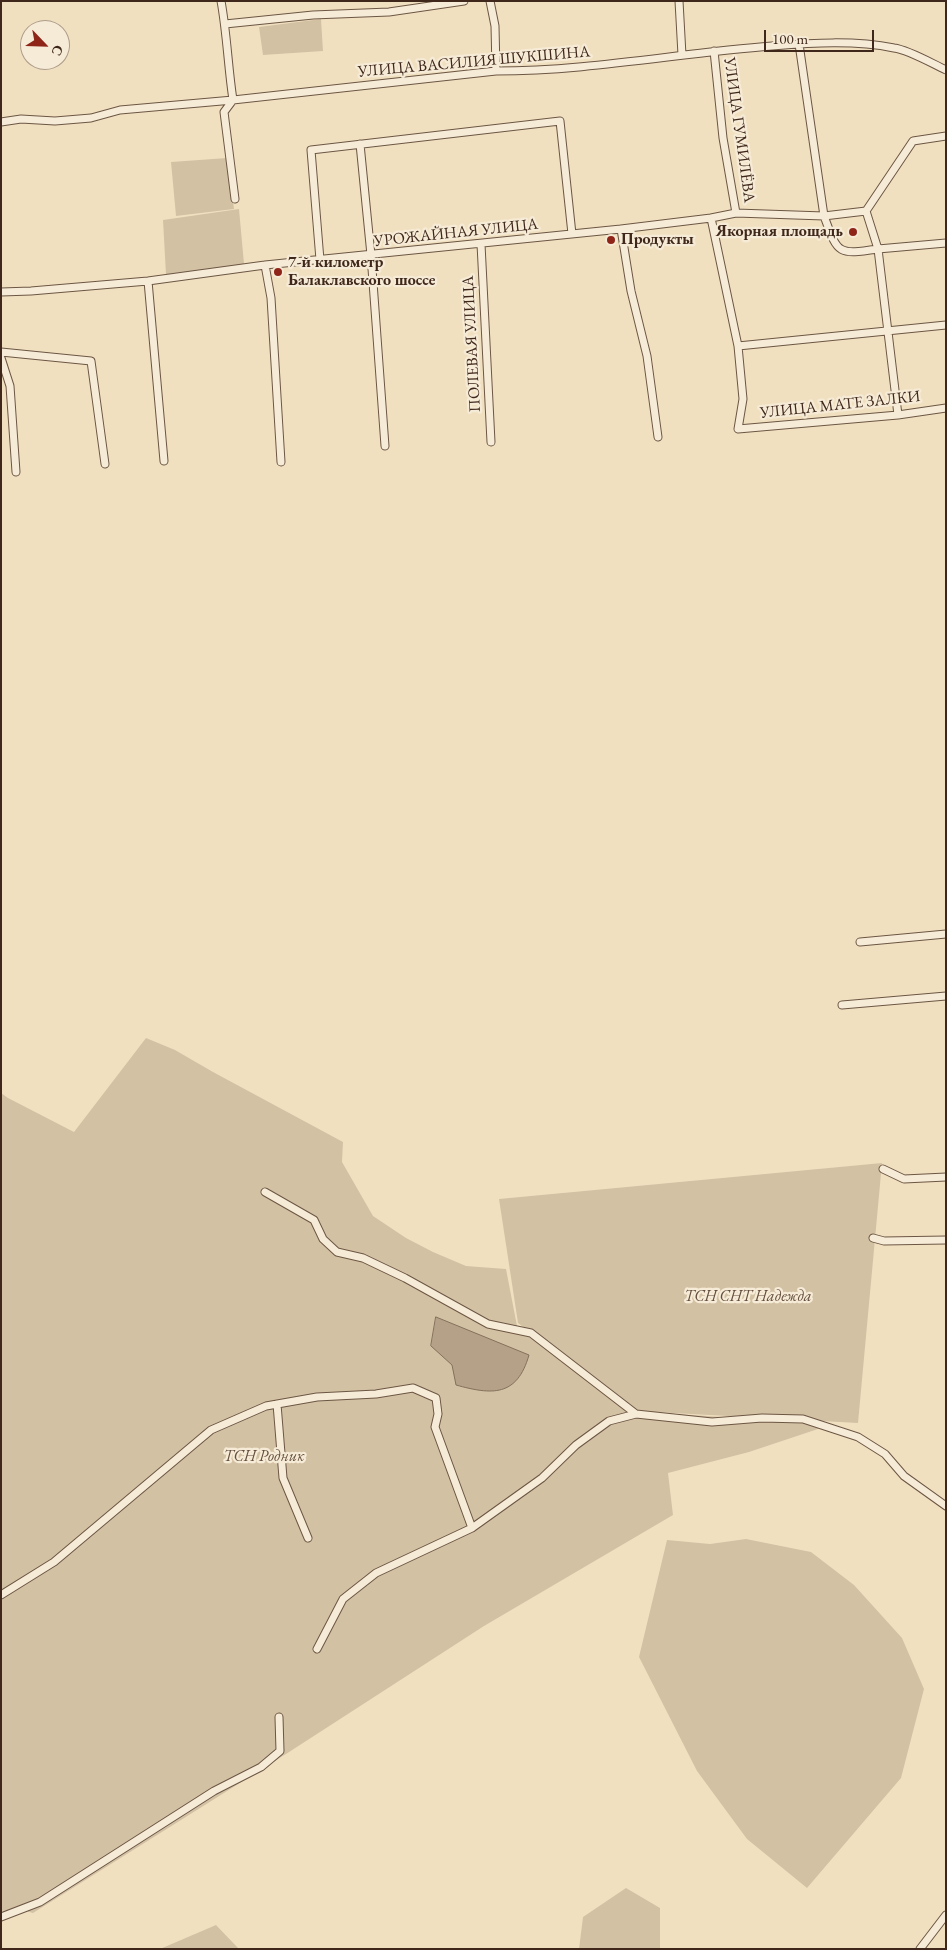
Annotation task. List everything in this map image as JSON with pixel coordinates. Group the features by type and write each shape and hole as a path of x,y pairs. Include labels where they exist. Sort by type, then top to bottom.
{"street":[{"path":"222,1 227,60 233,100 224,112 235,198"},
{"path":"225,24 312,15 389,12 464,1"},
{"path":"490,1 495,26 496,71"},
{"path":"679,1 682,55"},
{"name":"УЛИЦА ВАСИЛИЯ ШУКШИНА","path":"1,122 21,119 54,121 91,118 120,110 233,100 496,71 532,71 714,50 800,44 847,43 895,48 946,70"},
{"path":"800,44 824,216 833,240 845,252 851,253 946,243"},
{"name":"УЛИЦА ГУМИЛЁВА","path":"714,50 723,138 736,213"},
{"path":"320,260 311,150 560,121 572,234"},
{"path":"824,216 866,211 913,141 946,136"},
{"path":"360,144 371,255 385,446"},
{"path":"866,211 878,249 898,415"},
{"name":"УРОЖАЙНАЯ УЛИЦА","path":"1,292 148,281 265,265 621,229 711,218 736,213 824,216"},
{"path":"711,218 738,346 946,325"},
{"path":"621,229 631,291 647,356 658,437"},
{"name":"ПОЛЕВАЯ УЛИЦА","path":"481,244 491,442"},
{"path":"265,265 271,298 281,462"},
{"path":"148,281 164,460"},
{"name":"УЛИЦА МАТЕ ЗАЛКИ","path":"738,346 743,399 738,429 898,415 946,408"},
{"path":"1,352 91,361 105,464"},
{"path":"1,358 10,386 16,472"},
{"path":"860,942 946,934"},
{"path":"842,1005 946,996"},
{"path":"884,1169 904,1179 946,1177"},
{"path":"265,1192 314,1220 323,1239 337,1252 363,1258 405,1278 488,1324 530,1333 636,1414"},
{"path":"872,1238 884,1241 946,1240"},
{"path":"1,1595 54,1562 211,1430 266,1406 317,1397 376,1394 413,1388 436,1398 438,1414 435,1427 472,1528"},
{"path":"277,1404 283,1478 308,1538"},
{"path":"317,1649 343,1599 376,1573 472,1528 542,1478 576,1445 609,1421 636,1414 712,1422 762,1418 803,1418 858,1437 885,1454 904,1476 946,1506"},
{"path":"1,1918 40,1902 214,1791 261,1767 280,1751 279,1717"},
{"path":"920,1949 946,1915"}],"green space":[{"path":"321,19 323,51 263,55 259,27"},
{"path":"227,158 234,209 176,216 171,162"},
{"path":"239,209 244,264 166,275 163,220"},
{"name":"ТСН Родник","path":"146,1038 175,1050 343,1142 342,1162 373,1216 406,1238 466,1266 506,1269 517,1326 629,1411 833,1424 749,1452 668,1473 673,1515 484,1626 286,1754 33,1913 18,1909 1,1911 1,1093 74,1132"},
{"name":"ТСН СНТ Надежда","path":"882,1163 858,1423 635,1411 518,1323 499,1199"},
{"path":"746,1539 811,1552 854,1585 902,1638 924,1689 901,1778 807,1888 747,1839 697,1771 639,1657 667,1540 710,1544"},
{"path":"626,1888 660,1908 660,1949 579,1949 583,1917"},
{"path":"216,1925 239,1949 160,1949"}],"shaded area":[{"path":"436,1317 529,1355 518,1379 502,1390 492,1391 456,1385 452,1365 431,1346"}],"place":[{"name":"Якорная площадь","path":"853,232"},
{"name":"Продукты","path":"611,240"},
{"name":"7-й километр Балаклавского шоссе","path":"278,272"}]}
